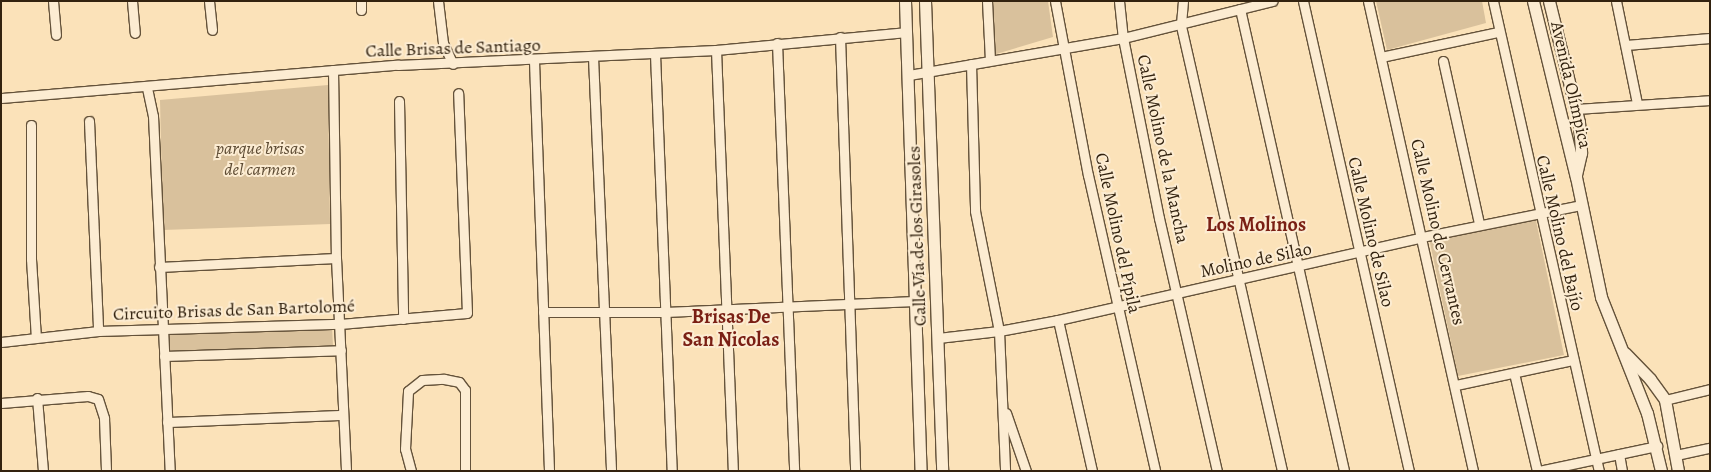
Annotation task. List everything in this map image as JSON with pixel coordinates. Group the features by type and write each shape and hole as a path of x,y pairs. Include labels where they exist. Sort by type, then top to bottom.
{"street":[{"path":"53,1 56,35"},
{"path":"132,1 135,33"},
{"path":"209,1 212,30"},
{"path":"438,1 443,43 453,64"},
{"name":"Calle Vía de los Girasoles","path":"905,1 921,471"},
{"name":"Calle Vía de los Girasoles","path":"925,1 930,73 942,471"},
{"path":"987,1 990,60"},
{"name":"Calle Molino del Pípila","path":"1055,1 1063,49 1118,308 1155,471"},
{"name":"Calle Molino de la Mancha","path":"1119,1 1123,38 1217,471"},
{"path":"1183,1 1181,26 1282,471"},
{"path":"909,75 930,73 990,60 1123,38 1181,26 1272,1"},
{"name":"Calle Molino de Silao","path":"1303,1 1409,471"},
{"name":"Calle Molino de Cervantes","path":"1368,1 1456,385 1473,471"},
{"name":"Calle Molino del Bajío","path":"1493,1 1498,32 1538,212 1599,471"},
{"name":"Avenida Olímpica","path":"1533,1 1576,177 1580,205 1601,297 1639,392 1657,446 1661,471"},
{"name":"Avenida Olímpica","path":"1549,1 1576,108 1581,153 1576,177"},
{"path":"1616,1 1637,103"},
{"path":"1240,9 1344,471"},
{"name":"Calle Brisas de Santiago","path":"1,98 147,88 333,70 716,50 906,32"},
{"path":"1381,56 1498,32"},
{"path":"840,37 851,304 855,471"},
{"path":"1626,45 1710,38"},
{"path":"778,43 794,471"},
{"path":"716,50 733,471"},
{"path":"655,54 672,471"},
{"path":"593,57 611,471"},
{"path":"534,61 548,471"},
{"path":"1442,61 1479,224"},
{"path":"971,64 975,211 999,331 1005,471"},
{"path":"333,70 336,258 346,471"},
{"path":"147,88 153,116 170,471"},
{"name":"Circuito Brisas de San Bartolomé","path":"1,342 98,331 340,324 468,313 458,93"},
{"path":"1576,108 1710,100"},
{"path":"399,101 403,319"},
{"path":"88,121 98,331"},
{"path":"31,125 31,260 36,338"},
{"name":"Molino de Silao","path":"938,338 999,331 1118,308 1239,279 1298,268 1422,236 1580,205"},
{"path":"159,267 336,258"},
{"path":"543,312 665,312 788,305 915,301"},
{"path":"1058,320 1092,471"},
{"name":"Avenida Olímpica","path":"1619,346 1650,379 1665,400 1678,471"},
{"path":"164,356 341,350"},
{"path":"1456,385 1573,360"},
{"path":"1514,373 1538,471 1657,446"},
{"path":"411,471 405,450 408,391 422,380 444,379 459,382 465,390 465,471"},
{"path":"1665,400 1710,389"},
{"path":"1,403 37,398 88,396 100,401 106,471"},
{"path":"37,398 43,471"},
{"path":"1003,406 1026,471"},
{"path":"167,422 342,415"},
{"path":"1676,455 1710,448"},
{"path":"1619,454 1622,471"}],"green space":[{"path":"991,1 1048,1 1053,37 993,55"},
{"path":"1376,1 1482,1 1486,23 1387,50"},
{"name":"parque brisas del carmen","path":"328,85 330,224 163,230 160,100"},
{"path":"1535,216 1564,355 1458,376 1429,238"},
{"path":"332,327 333,346 170,353 169,334"}],"district":[{"name":"Los Molinos","path":"1256,224"},
{"name":"Brisas De San Nicolas","path":"731,328"}]}
